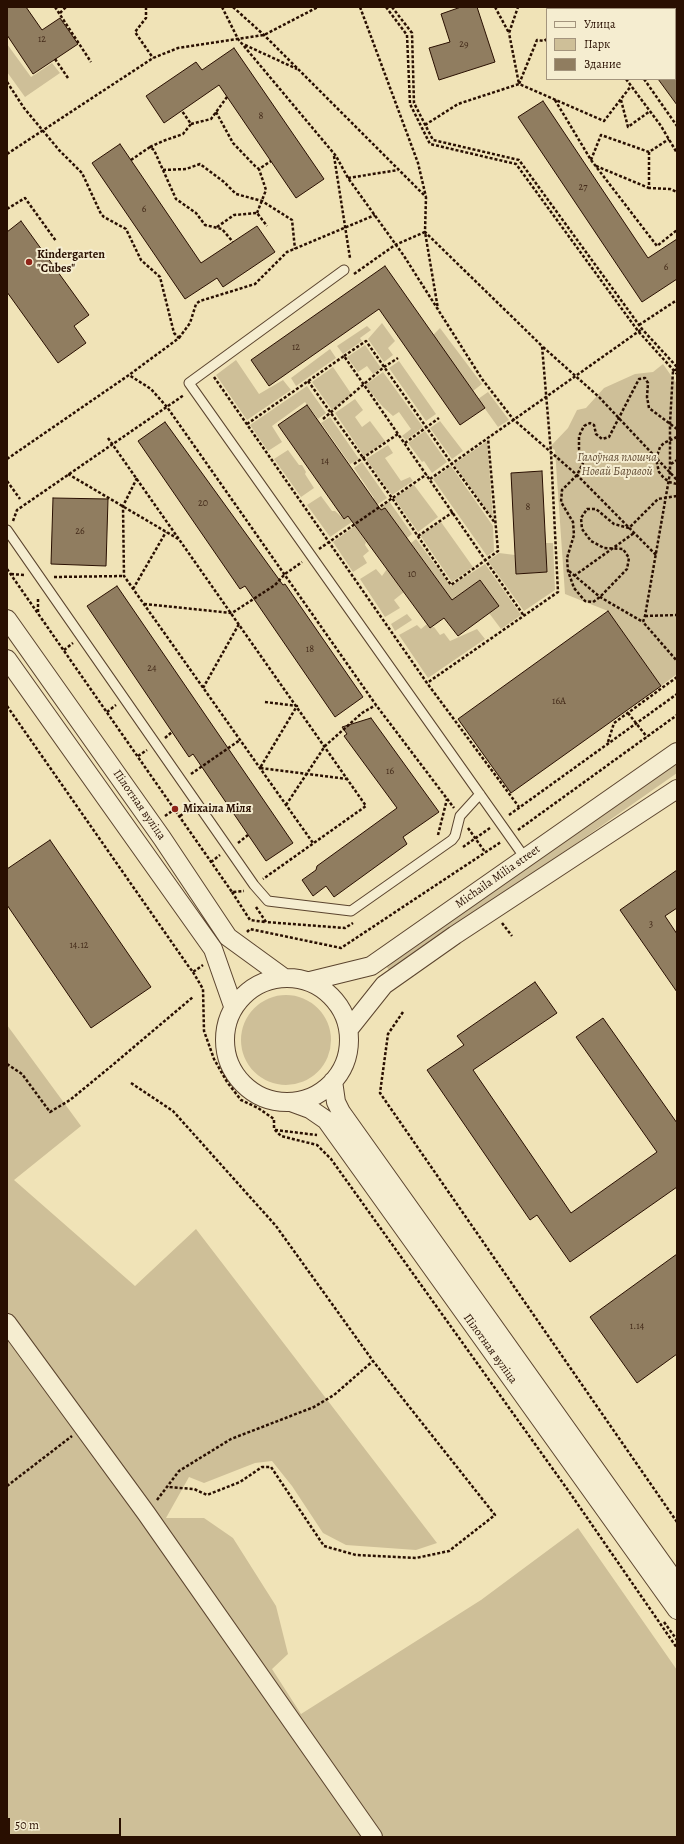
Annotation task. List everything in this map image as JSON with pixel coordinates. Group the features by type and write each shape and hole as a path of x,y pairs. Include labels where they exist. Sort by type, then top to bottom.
{"street":[{"name":"Пілотная вуліца","path":"7,619 162,838 228,937 283,977"},
{"name":"Пілотная вуліца","path":"7,659 213,949 233,1006"},
{"name":"Michaila Milia street","path":"310,981 371,966 677,752"},
{"name":"Michaila Milia street","path":"349,1029 384,985 455,935 677,789"},
{"path":"283,977 310,981 324,989 336,1000 344,1014 349,1029 349,1051 341,1071 327,1088 310,1098 291,1102 272,1100 254,1093 239,1080 229,1063 224,1044 226,1024 233,1006 246,992 264,981 283,977"},
{"name":"Пілотная вуліца","path":"333,1081 336,1102 341,1112 590,1475 677,1610"},
{"name":"Пілотная вуліца","path":"291,1102 310,1109 326,1120 590,1475 677,1584"},
{"path":"7,1323 146,1513 373,1837"}],"lane":[{"path":"347,273 210,372 189,383 525,858"},
{"path":"7,530 254,885 268,901 351,911 455,836 460,816 480,794"}],"path":[{"path":"55,7 91,62"},
{"path":"60,13 66,7"},
{"path":"146,7 146,18 135,32 153,58"},
{"path":"222,7 238,39 334,154 348,178 396,245 482,379 513,419 577,475 656,555"},
{"path":"233,7 264,35 426,197"},
{"path":"7,154 153,58 178,48 264,35 318,7"},
{"path":"360,7 418,163 426,197 425,232 438,309"},
{"path":"386,7 407,35 410,104 430,144 516,164 638,331 676,369"},
{"path":"392,7 412,33 414,103 433,140 519,160 642,329 676,369 677,374"},
{"path":"495,7 509,32 519,84"},
{"path":"509,32 518,7"},
{"path":"519,84 537,40 544,41 546,40"},
{"path":"243,44 299,70"},
{"path":"55,59 68,78"},
{"path":"627,80 650,111 677,153"},
{"path":"645,80 677,126"},
{"path":"7,82 24,108 59,150 82,173 101,214 126,229 141,260 160,277 174,333 179,338"},
{"path":"425,125 458,104 519,84 604,121 631,86"},
{"path":"131,160 150,148 182,134 191,124 210,118 227,97"},
{"path":"555,100 595,166 657,246 677,230"},
{"path":"620,100 628,127 650,111"},
{"path":"182,111 191,124"},
{"path":"216,112 233,143 259,169 266,190 257,213"},
{"path":"591,160 601,135 649,152"},
{"path":"649,152 668,139"},
{"path":"150,148 154,150 176,199 196,213 206,225 222,229 233,242"},
{"path":"649,152 650,188"},
{"path":"334,154 350,258"},
{"path":"259,169 271,161"},
{"path":"163,170 186,169 200,164 224,182 236,194 262,201 292,220 295,249"},
{"path":"595,166 650,188 670,189 677,192"},
{"path":"348,178 398,170"},
{"path":"7,209 25,198 56,241"},
{"path":"217,228 234,215 257,213"},
{"path":"257,213 267,226"},
{"path":"7,459 179,338 190,323 196,304 200,301 255,284 283,255 375,215"},
{"path":"347,273 396,245 425,232"},
{"path":"425,232 542,346 600,397 677,480"},
{"path":"640,325 677,300"},
{"path":"430,479 642,329"},
{"path":"247,424 366,341 495,524"},
{"path":"427,683 558,592 551,453 542,346"},
{"path":"344,356 487,560 524,616"},
{"path":"323,419 332,413 384,367 398,358"},
{"path":"642,622 645,616 669,482 673,371 676,369"},
{"path":"210,372 218,372"},
{"path":"210,372 427,683 519,808"},
{"path":"128,375 151,389 167,407 376,705 460,816 485,852"},
{"path":"629,528 614,524 596,509 587,509 581,518 582,529 591,541 604,548 623,550 629,558 627,569 600,597 592,602 585,601 574,588 568,571 567,558 574,535 573,522 561,502 562,490 577,475 583,463 579,449 579,436 584,426 590,423 594,425 596,434 602,438 609,437 639,379 645,378 648,383 647,397 649,408 677,428"},
{"path":"308,381 392,498 451,585 498,551 488,438"},
{"path":"16,526 12,521 17,510 194,389"},
{"path":"405,443 439,418"},
{"path":"354,464 398,434"},
{"path":"677,437 670,439 660,447 656,459 659,472 669,482 677,484"},
{"path":"108,438 137,477 366,806 245,891 232,892"},
{"path":"670,465 677,460"},
{"path":"68,474 182,542"},
{"path":"144,604 232,613 275,584 285,574 328,541 427,474"},
{"path":"137,477 123,506 124,576 313,843"},
{"path":"7,481 20,500"},
{"path":"629,528 658,499 677,496"},
{"path":"418,536 453,512"},
{"path":"133,589 166,532"},
{"path":"574,576 634,533"},
{"path":"7,569 250,920 345,928 358,919"},
{"path":"568,571 600,597 642,622 677,661"},
{"path":"10,574 40,576"},
{"path":"56,583 52,577 124,576"},
{"path":"645,616 677,615"},
{"path":"203,688 239,623"},
{"path":"608,742 614,723 677,677"},
{"path":"462,847 519,808 608,742 677,694"},
{"path":"265,702 296,706"},
{"path":"286,805 325,746 362,712 376,705"},
{"path":"7,706 189,967"},
{"path":"260,768 296,706"},
{"path":"628,713 647,737"},
{"path":"164,738 168,745"},
{"path":"185,769 189,776 240,740"},
{"path":"260,768 347,779"},
{"path":"434,852 447,799"},
{"path":"233,837 241,849"},
{"path":"258,873 266,885"},
{"path":"254,904 266,922"},
{"path":"193,972 203,989 204,1031 214,1059 227,1082 241,1100 258,1108 274,1119 274,1130 281,1136 317,1146 330,1159 570,1493 677,1648"},
{"path":"7,1064 22,1074 50,1112 70,1100 110,1068 193,997"},
{"path":"403,1012 388,1034 380,1094 677,1522"},
{"path":"131,1083 173,1110 276,1226 373,1361 495,1515 449,1551 416,1558 356,1555 324,1546 271,1467 262,1467 240,1482 207,1495 194,1489 168,1487"},
{"path":"146,1513 168,1487 179,1470 231,1439 314,1407 334,1396 373,1361"},
{"path":"7,1486 83,1428"}],"green space":[{"path":"7,44 31,77 52,63 60,73 25,97 7,72"},
{"path":"382,323 395,341 388,348 393,355 384,362 368,339"},
{"path":"367,326 371,330 360,338 362,341 343,354 337,346"},
{"path":"440,328 482,384 473,391 433,335"},
{"path":"365,345 381,368 373,374 367,366 358,372 347,357"},
{"path":"330,349 336,358 296,386 291,378"},
{"path":"236,360 259,394 283,380 291,390 247,420 216,375"},
{"path":"399,361 436,414 426,421 389,368"},
{"name":"Галоўная плошча Новай Баравой","path":"663,364 677,384 677,674 661,686 608,611 565,594 555,450 550,447 568,428 577,410 586,408 604,388 635,374 653,372"},
{"path":"333,367 352,395 332,410 312,382"},
{"path":"383,372 423,427 406,440 402,436 411,429 399,412 393,416 383,407 365,385"},
{"path":"307,386 326,413 318,419 305,402 272,426 282,442 268,451 250,425"},
{"path":"488,392 509,420 498,427 478,399"},
{"path":"355,399 363,410 355,417 362,427 370,421 385,441 364,456 335,413"},
{"path":"330,417 359,459 350,464 321,423"},
{"path":"440,421 463,451 452,459 430,428"},
{"path":"425,431 447,462 432,473 424,461 422,462 408,443"},
{"path":"487,441 493,519 454,464"},
{"path":"388,445 393,453 385,458 401,481 410,477 413,481 392,495 366,459"},
{"path":"288,450 299,465 302,465 306,472 305,474 314,488 301,497 274,459"},
{"path":"362,462 387,498 330,537 307,505 321,496 332,511 335,511 344,519 374,498 354,468"},
{"path":"451,466 493,526 494,551 487,556 433,479"},
{"path":"414,485 438,517 418,532 394,498"},
{"path":"389,501 412,534 407,538 385,508 357,529 366,542 365,545 369,551 363,556 367,563 353,572 333,542"},
{"path":"441,522 473,567 452,582 420,535"},
{"path":"416,539 451,586 485,564 521,615 501,629 489,613 499,606 480,580 452,600 411,543"},
{"path":"546,543 553,543 555,590 524,611 488,561 499,553 515,555 516,574 547,572"},
{"path":"376,569 382,576 387,569 404,592 394,600 400,608 385,617 360,579"},
{"path":"407,614 412,620 395,631 391,624"},
{"path":"427,624 430,628 434,627 440,635 444,633 450,641 477,629 485,639 428,678 399,635 417,625 421,629"},
{"path":"677,758 677,773 391,973 384,963"},
{"path":"286,995 303,998 318,1008 328,1023 331,1040 328,1057 318,1072 303,1082 286,1085 269,1082 254,1072 244,1057 241,1040 244,1023 254,1008 269,998"},
{"path":"7,1025 81,1126 14,1180 135,1286 196,1229 437,1543 416,1550 346,1545 323,1533 292,1486 272,1461 255,1463 204,1483 189,1477 166,1518 204,1518 233,1538 276,1606 288,1654 272,1669 301,1714 481,1600 578,1528 677,1670 677,1837 7,1837"}],"building":[{"path":"7,7 26,7 42,30 60,18 78,44 33,74 7,35"},
{"path":"461,7 477,7 495,62 439,80 429,48 450,42 441,14"},
{"path":"234,48 324,179 296,198 219,85 164,123 146,96 196,62 202,70"},
{"path":"677,79 677,105 659,80"},
{"path":"543,101 648,258 677,239 677,279 642,302 518,117"},
{"path":"120,144 201,263 257,226 275,252 223,287 217,278 185,299 92,163"},
{"name":"Kindergarten \"Cubes\"","path":"21,221 89,315 74,326 86,343 58,363 7,292 7,232"},
{"path":"385,266 485,408 460,425 379,309 269,386 251,360"},
{"path":"307,405 381,510 385,508 452,600 480,580 499,606 458,636 444,618 430,628 348,516 344,519 278,425"},
{"path":"165,422 283,585 285,584 363,697 335,717 245,586 240,589 138,441"},
{"path":"542,471 547,572 516,574 511,473"},
{"path":"53,498 108,499 106,566 51,564"},
{"path":"117,586 293,843 266,861 193,754 189,757 87,606"},
{"path":"608,611 661,686 511,793 458,719"},
{"path":"371,718 439,812 403,837 407,844 334,897 326,886 313,896 302,880 316,870 317,866 397,808 344,736 347,734 342,727"},
{"path":"50,840 151,987 91,1028 7,905 7,869"},
{"path":"677,870 677,908 665,916 677,934 677,992 620,910"},
{"path":"535,982 557,1013 473,1070 571,1213 657,1152 576,1037 603,1018 677,1123 677,1187 570,1262 537,1215 530,1220 427,1070 464,1045 457,1036"},
{"path":"677,1254 677,1354 637,1383 590,1317"}],"place":[{"name":"Kindergarten \"Cubes\"","path":"29,262"},
{"name":"Міхаіла Міля","path":"175,809"}]}
